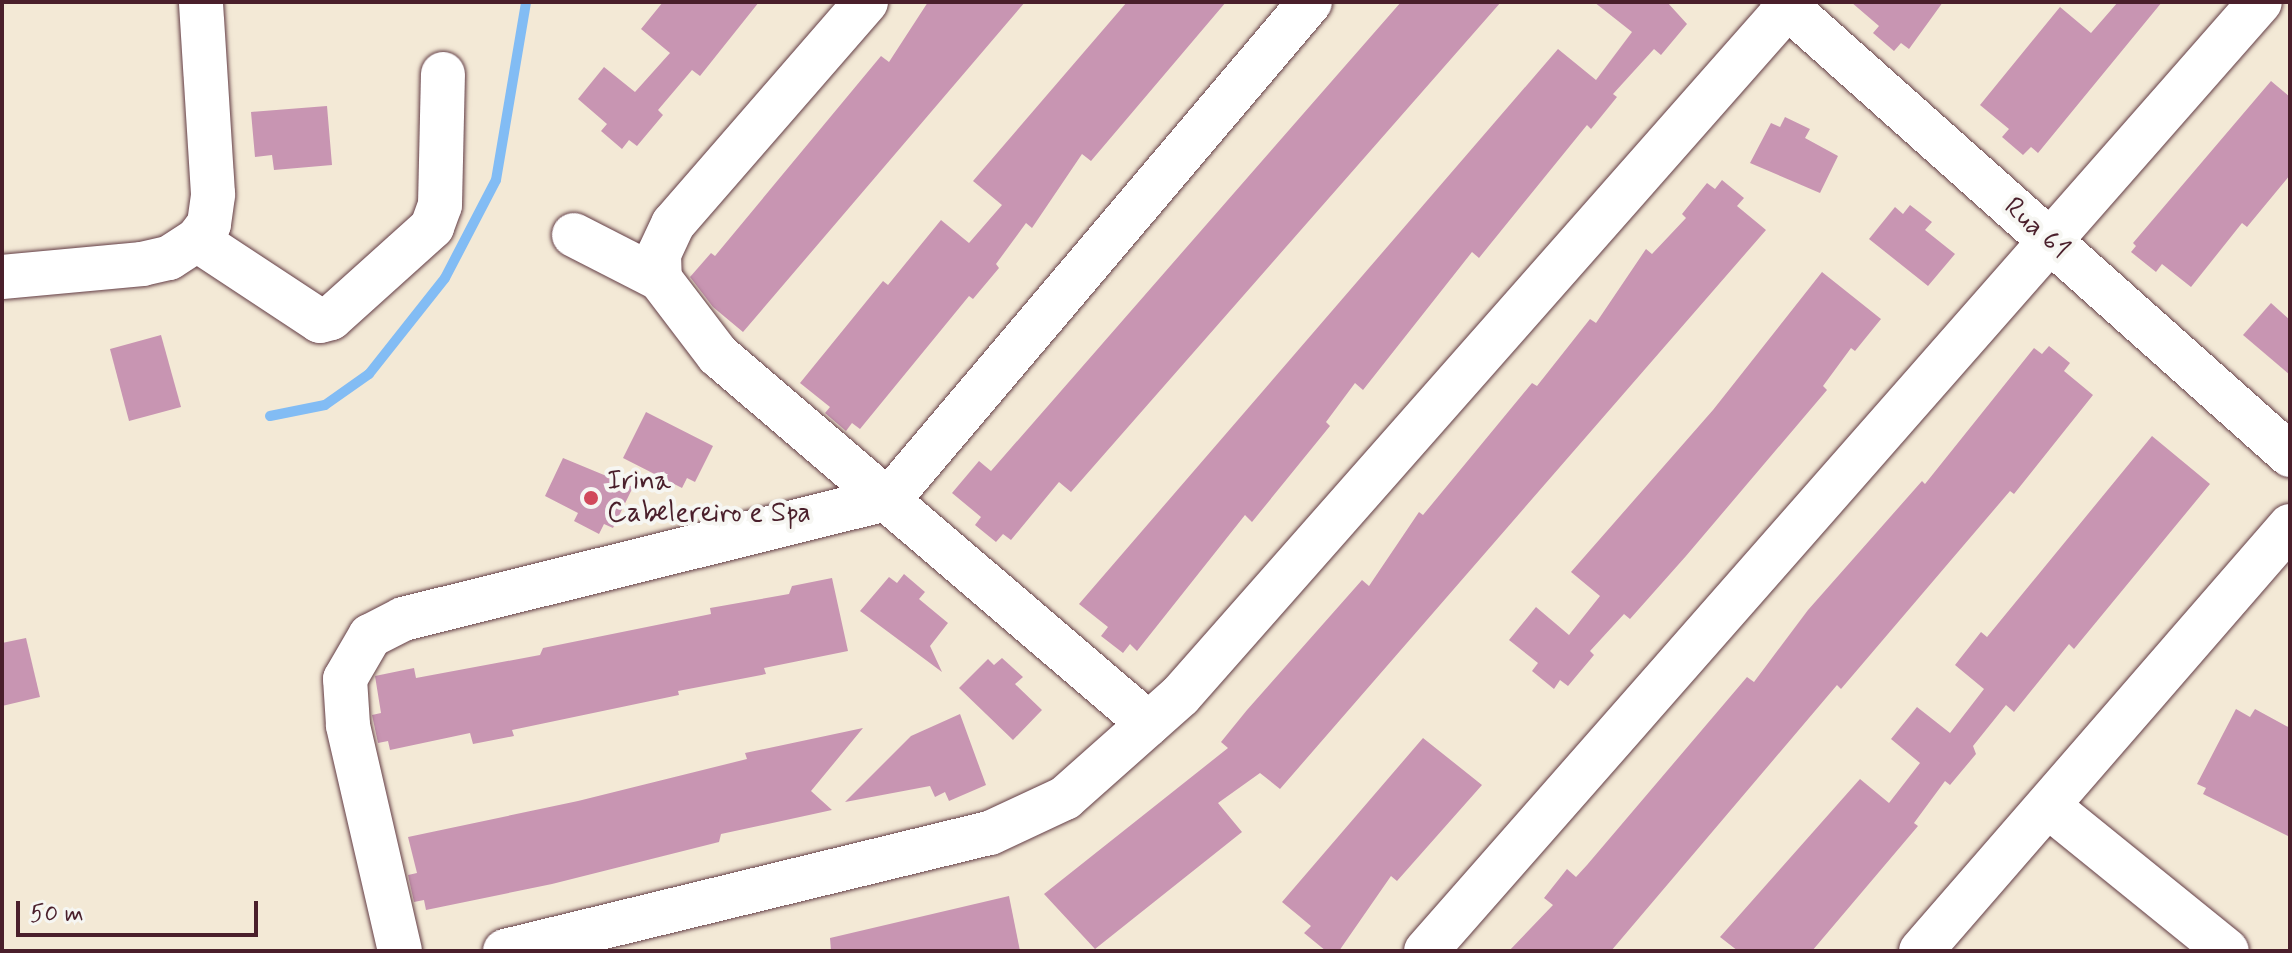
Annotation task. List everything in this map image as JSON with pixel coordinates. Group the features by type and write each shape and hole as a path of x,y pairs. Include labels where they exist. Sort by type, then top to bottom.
{"street":[{"path":"2,277 142,264 169,258 197,240 209,224 213,194 201,2"},
{"path":"660,279 659,254 673,224 866,2"},
{"path":"400,951 348,725 345,679 370,636 403,619 890,498 1310,2"},
{"path":"1426,951 2260,2"},
{"path":"505,951 990,833 1065,798 1180,696 1787,4"},
{"name":"Rua 61","path":"1787,4 2290,455"},
{"path":"197,240 320,321 331,318 432,227 440,205 443,74"},
{"path":"574,235 660,279 718,355 890,498 1149,724"},
{"path":"1921,951 2290,526"},
{"path":"2048,806 2227,951"}],"building":[{"path":"663,2 759,2 700,76 692,70 658,110 663,115 637,146 629,140 622,149 601,131 607,124 578,99 604,67 635,92 670,53 641,29"},
{"path":"928,2 1025,2 743,332 713,307 690,277 711,253 715,256 881,56 889,62"},
{"path":"1127,2 1226,2 1091,161 1082,154 1032,228 1026,223 996,264 999,268 973,299 969,296 860,429 852,423 846,431 825,413 830,407 800,383 883,281 888,285 941,220 969,243 1002,205 973,181"},
{"path":"1401,2 1501,2 1071,492 1059,482 1011,540 1003,534 996,542 975,525 981,517 952,493 979,461 991,471"},
{"path":"1594,2 1667,2 1687,24 1661,55 1654,49 1613,94 1617,97 1591,129 1587,125 1479,258 1472,252 1363,390 1355,383 1326,422 1330,426 1252,522 1245,515 1137,651 1130,644 1123,653 1101,636 1108,627 1079,604 1558,49 1596,80 1632,32"},
{"path":"1851,2 1943,2 1909,49 1901,43 1894,51 1873,33 1879,26"},
{"path":"2118,2 2162,2 2038,153 2031,147 2023,155 2002,137 2009,129 1980,105 2060,7 2091,33"},
{"path":"2271,81 2290,97 2290,175 2247,227 2242,223 2191,287 2162,264 2156,272 2131,252 2136,246 2133,243"},
{"path":"327,106 332,165 274,170 272,155 255,157 251,112"},
{"path":"1785,117 1810,129 1805,138 1838,156 1820,193 1750,163 1771,123 1780,127"},
{"path":"1722,180 1744,198 1737,206 1766,230 1280,789 1260,773 1218,803 1242,832 1095,949 1044,894 1228,748 1221,742 1247,710 1362,580 1369,586 1419,512 1423,515 1532,383 1537,386 1590,319 1596,323 1646,249 1652,254 1686,218 1682,214 1707,183 1715,189"},
{"path":"1910,205 1932,222 1925,230 1955,254 1928,286 1869,239 1895,207 1903,214"},
{"path":"1822,272 1881,319 1855,351 1851,348 1823,386 1827,390 1686,556 1630,619 1624,614 1590,651 1594,655 1568,686 1560,680 1554,689 1532,671 1538,663 1509,640 1536,607 1569,635 1600,596 1571,572 1713,410"},
{"path":"2271,303 2290,320 2290,375 2243,335"},
{"path":"161,335 181,407 129,421 110,349"},
{"path":"2049,346 2070,363 2064,371 2093,395 2014,494 2010,491 1841,689 1837,685 1611,951 1509,951 1553,905 1544,898 1567,869 1576,877 1747,677 1754,682 1808,610 1922,481 1925,484 2034,348 2042,354"},
{"path":"646,412 713,446 695,482 687,478 682,488 623,458"},
{"path":"2152,436 2210,484 2074,649 2069,644 2014,712 2006,705 1973,746 1976,754 1950,785 1945,781 1914,823 1918,826 1812,951 1738,951 1720,937 1860,779 1889,803 1920,763 1891,739 1917,707 1950,733 1984,689 1955,665 1981,632 1987,637"},
{"path":"563,458 633,487 613,528 604,524 599,534 574,521 578,513 545,496"},
{"path":"904,574 925,592 919,599 948,623 930,646 942,672 860,611 889,577 897,583"},
{"path":"832,578 848,651 764,668 766,674 678,691 679,695 512,730 514,736 473,744 470,733 390,750 388,741 378,743 372,715 381,713 375,676 414,668 416,678 540,655 543,648 711,614 710,608 789,594 792,586"},
{"path":"26,638 40,697 2,706 2,643"},
{"path":"1002,658 1023,677 1015,684 1042,710 1013,740 959,688 988,659 994,665"},
{"path":"2236,709 2250,717 2255,709 2290,728 2290,837 2203,794 2206,788 2197,784"},
{"path":"960,714 986,785 949,801 945,792 935,797 930,786 845,802 911,736"},
{"path":"863,728 811,791 832,810 721,834 719,842 552,884 426,910 424,900 414,902 408,875 417,873 408,837 578,801 747,759 745,753"},
{"path":"1423,738 1482,785 1397,881 1391,876 1339,951 1326,951 1304,933 1311,926 1282,902"},
{"path":"1009,896 1020,951 831,951 830,938"}],"waterway":[{"path":"270,416 325,405 369,374 445,278 496,180 526,2"}],"place":[{"name":"Irina Cabelereiro e Spa","path":"591,498"}]}
